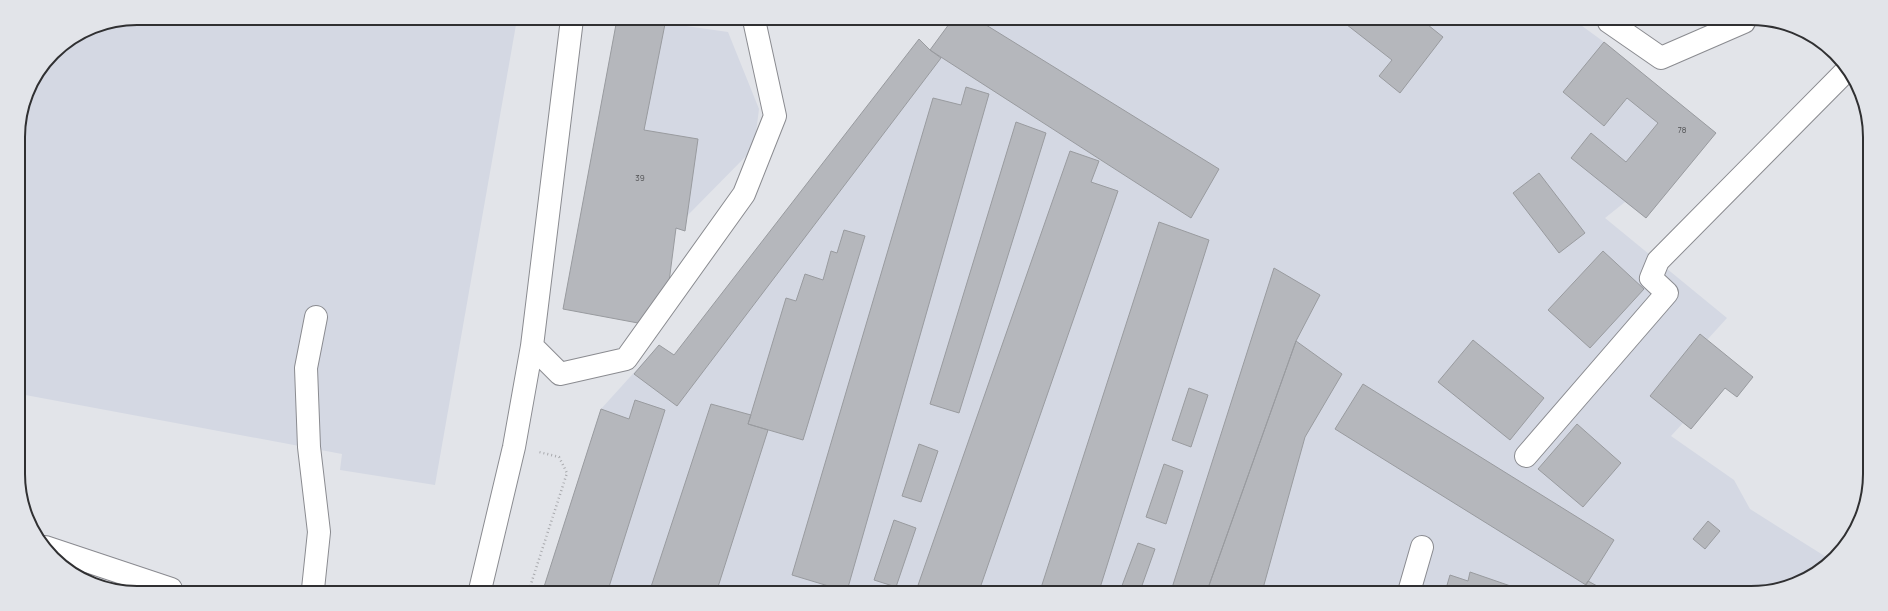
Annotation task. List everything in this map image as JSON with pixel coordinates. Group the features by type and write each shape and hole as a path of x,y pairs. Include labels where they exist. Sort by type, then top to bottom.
{"street":[{"path":"481,586 514,447 532,346 571,25"},
{"path":"532,346 560,374 626,359 744,194 775,116 755,25"},
{"path":"1613,25 1661,58 1737,25"},
{"path":"1526,456 1667,293 1650,278 1658,261 1843,74"},
{"path":"313,586 319,532 309,447 306,368 316,317"},
{"path":"1411,586 1422,547"},
{"path":"56,551 158,586"}],"path":[{"path":"514,447 559,457 567,473 531,586"}],"shaded area":[{"path":"130,25 516,25 435,485 340,470 342,454 25,395 25,130 27,115 34,94 48,69 63,53 81,40 101,31"},
{"path":"616,25 679,25 728,32 759,109 754,148 687,216 685,231 676,229 665,287 638,323 563,309"},
{"path":"948,25 1581,25 1604,42 1716,133 1646,218 1625,202 1605,218 1727,318 1707,340 1753,377 1737,397 1725,388 1691,429 1683,423 1671,436 1734,480 1750,509 1826,557 1813,567 1787,580 1758,586 544,586 601,409 659,345 675,355 919,39 930,50"}],"building":[{"path":"616,25 665,25 644,130 698,139 685,231 676,228 669,282 638,323 563,309"},
{"path":"948,25 986,25 1219,169 1191,218 930,50"},
{"path":"1347,25 1428,25 1443,37 1400,93 1379,76 1392,60"},
{"path":"919,39 941,58 677,406 634,374 659,345 674,355"},
{"path":"1604,42 1716,133 1646,218 1571,158 1591,133 1626,162 1658,123 1627,98 1604,126 1563,92"},
{"path":"966,87 989,94 848,586 828,586 792,575 933,98 961,105"},
{"path":"1016,122 1046,133 959,413 930,404"},
{"path":"1070,151 1099,161 1091,182 1118,191 981,586 918,586"},
{"path":"1539,173 1585,233 1559,253 1513,193"},
{"path":"1159,222 1209,240 1101,586 1042,586"},
{"path":"844,230 865,236 803,440 748,424 786,298 796,301 805,274 823,280 831,251 837,253"},
{"path":"1603,251 1644,289 1590,348 1548,310"},
{"path":"1274,268 1320,295 1296,341 1209,586 1173,586"},
{"path":"1700,334 1753,377 1737,397 1725,388 1691,429 1650,396"},
{"path":"1473,340 1544,398 1510,440 1438,382"},
{"path":"1296,341 1342,374 1305,437 1264,586 1209,586"},
{"path":"1363,384 1614,540 1586,585 1335,429"},
{"path":"1189,388 1208,395 1191,447 1172,440"},
{"path":"635,400 665,410 609,586 544,586 601,409 629,419"},
{"path":"711,404 751,415 748,424 768,430 718,586 651,586"},
{"path":"1577,424 1621,463 1583,507 1538,469"},
{"path":"919,444 938,451 921,502 902,496"},
{"path":"1164,464 1183,471 1166,524 1146,517"},
{"path":"894,520 916,528 896,586 874,580"},
{"path":"1708,521 1720,531 1705,549 1693,539"},
{"path":"1138,543 1155,549 1142,586 1122,586"},
{"path":"1470,572 1511,586 1447,586 1450,575 1468,581"},
{"path":"1588,581 1597,586 1584,586"}]}
